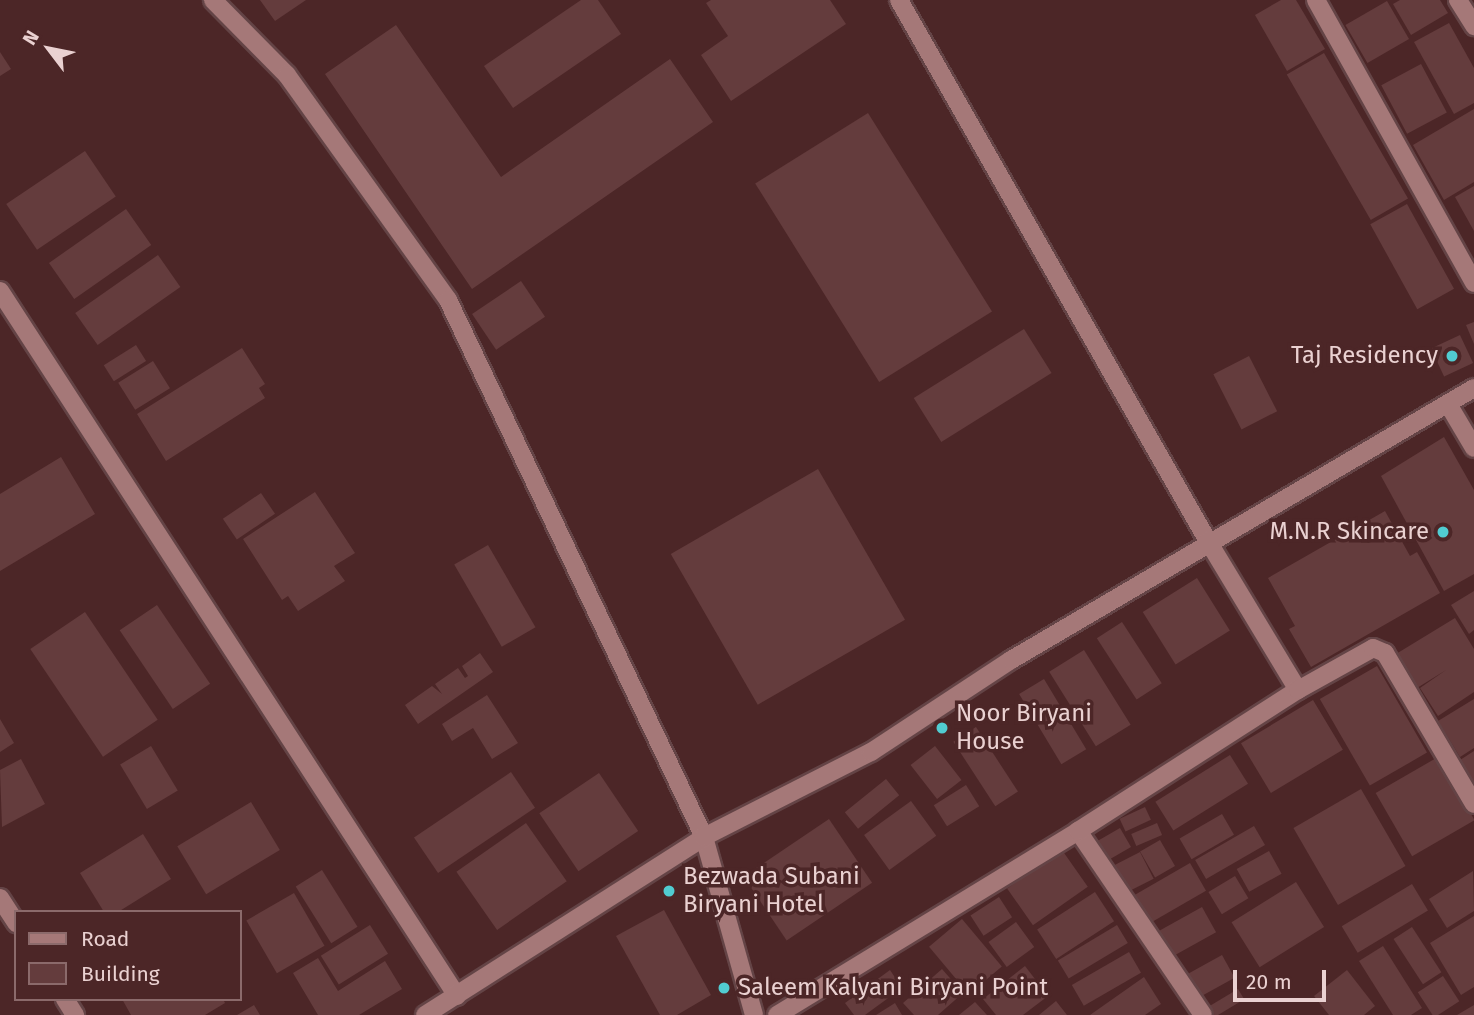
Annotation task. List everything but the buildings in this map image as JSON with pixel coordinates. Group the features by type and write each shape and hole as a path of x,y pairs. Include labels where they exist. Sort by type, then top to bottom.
{"street":[{"path":"213,0 287,75 448,300 704,837 754,1015"},
{"path":"899,0 1208,541 1298,690"},
{"path":"1316,0 1474,283"},
{"path":"1458,0 1474,26"},
{"path":"0,291 457,996"},
{"path":"425,1015 704,837 871,752 1011,660 1208,541 1474,388"},
{"path":"1448,404 1474,448"},
{"path":"777,1015 1078,831 1298,690 1373,648 1385,653 1474,804"},
{"path":"1078,831 1203,1015"},
{"path":"0,898 14,920"}],"place":[{"name":"Taj Residency","path":"1452,356"},
{"name":"M.N.R Skincare","path":"1443,532"},
{"name":"Noor Biryani House","path":"942,728"},
{"name":"Bezwada Subani Biryani Hotel","path":"669,891"},
{"name":"Saleem Kalyani Biryani Point","path":"724,988"}]}
